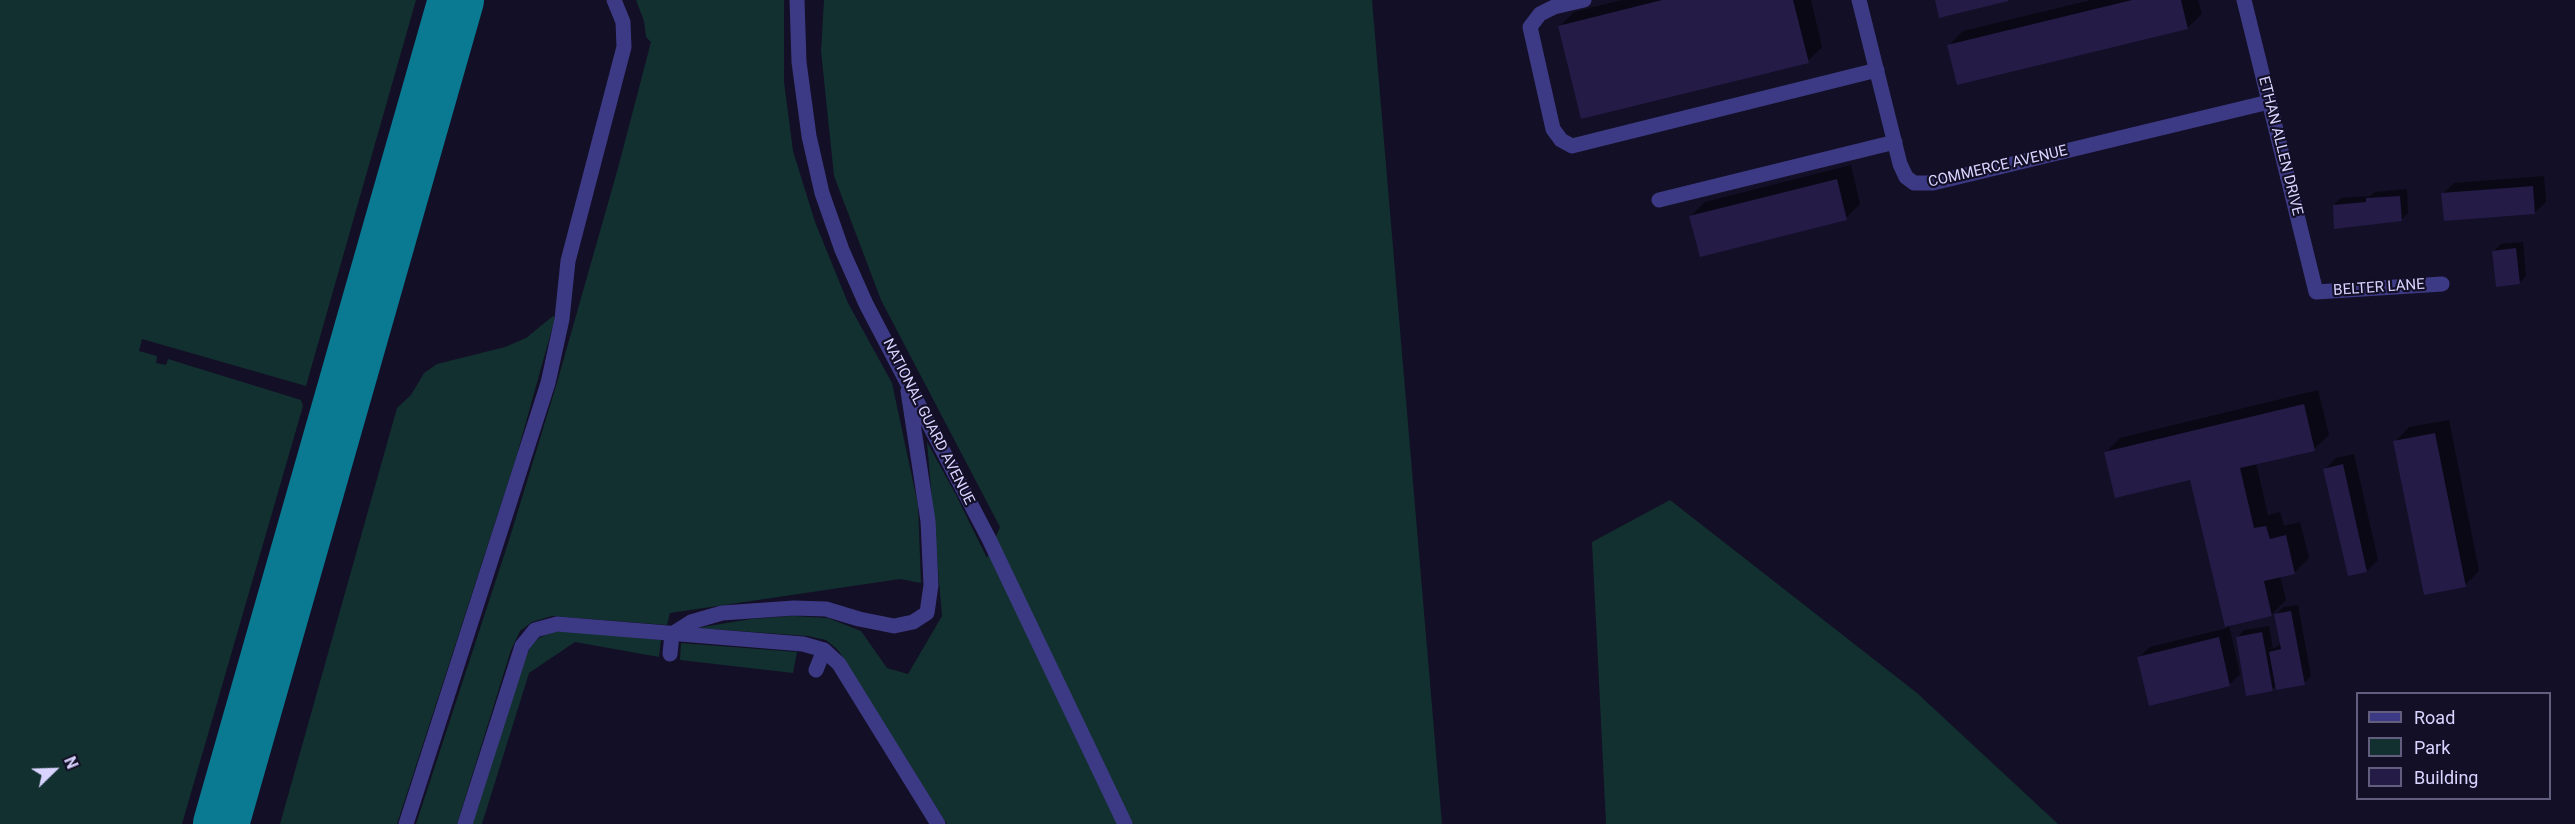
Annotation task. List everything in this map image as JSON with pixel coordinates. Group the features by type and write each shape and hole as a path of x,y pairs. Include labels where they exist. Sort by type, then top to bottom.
{"street":[{"path":"406,824 548,383 562,319 568,261 624,47 623,22 614,0"},
{"name":"NATIONAL GUARD AVENUE","path":"797,0 801,73 809,136 822,193 842,250 866,304 906,376 989,539 1125,824"},
{"path":"1584,0 1554,7 1540,14 1530,27 1553,129 1561,140 1572,146 1876,70"},
{"name":"COMMERCE AVENUE","path":"1859,0 1895,142 1906,177 1914,183 1926,184 2269,102"},
{"name":"ETHAN ALLEN DRIVE","path":"2244,0 2316,292"},
{"path":"1659,200 1895,142"},
{"name":"BELTER LANE","path":"2316,292 2442,284"},
{"path":"672,634 692,622 722,613 794,608 826,609 894,626 913,622 927,613 931,585 928,521 906,376"},
{"path":"465,824 522,646 535,630 557,624 803,644 824,650 846,674 938,824"},
{"path":"670,654 672,634"},
{"path":"816,670 824,650"}],"green space":[{"path":"0,0 416,0 306,386 142,339 139,351 157,356 156,363 166,365 168,359 301,400 303,406 182,824 0,824"},
{"path":"636,0 784,0 784,82 793,151 815,222 848,303 892,383 918,505 921,583 900,579 670,613 667,625 552,616 532,622 520,631 511,650 457,824 416,824 510,537 618,168 651,42 646,37 644,21"},
{"path":"824,0 1372,0 1442,824 947,824 838,650 826,640 808,636 697,628 751,619 792,616 828,618 861,631 887,668 908,674 942,616 927,442 987,558 1000,527 881,300 834,176 821,51"},
{"path":"553,316 555,318 516,458 397,824 280,824 397,408 411,395 424,373 437,364 505,347 526,338"},
{"path":"1670,500 1917,693 2058,824 1606,824 1592,542"},
{"path":"569,631 661,640 659,657 575,642 529,673 482,824 472,824 530,647 539,638 552,632"},
{"path":"681,643 797,652 793,673 680,660"}],"building":[{"path":"1662,0 1793,0 1809,63 1581,119 1558,26"},
{"path":"1935,0 2008,0 2008,1 1939,18"},
{"path":"2132,0 2181,0 2188,29 1957,85 1947,45"},
{"path":"1837,179 1847,220 1700,257 1689,216"},
{"path":"2533,186 2535,214 2444,221 2441,193"},
{"path":"2400,196 2402,221 2334,229 2333,205 2366,202 2366,198"},
{"path":"2516,248 2520,284 2496,287 2492,251"},
{"path":"2304,404 2315,451 2240,468 2254,528 2266,526 2270,539 2286,535 2295,574 2264,581 2272,616 2225,627 2190,480 2115,498 2104,452"},
{"path":"2435,433 2466,587 2424,595 2393,441"},
{"path":"2343,464 2367,572 2348,576 2323,469"},
{"path":"2291,611 2305,685 2276,690 2269,652 2281,649 2274,614"},
{"path":"2262,632 2273,691 2246,696 2236,637"},
{"path":"2219,637 2230,686 2149,706 2137,657"}],"taxiway":[{"path":"221,824 456,0"}]}
